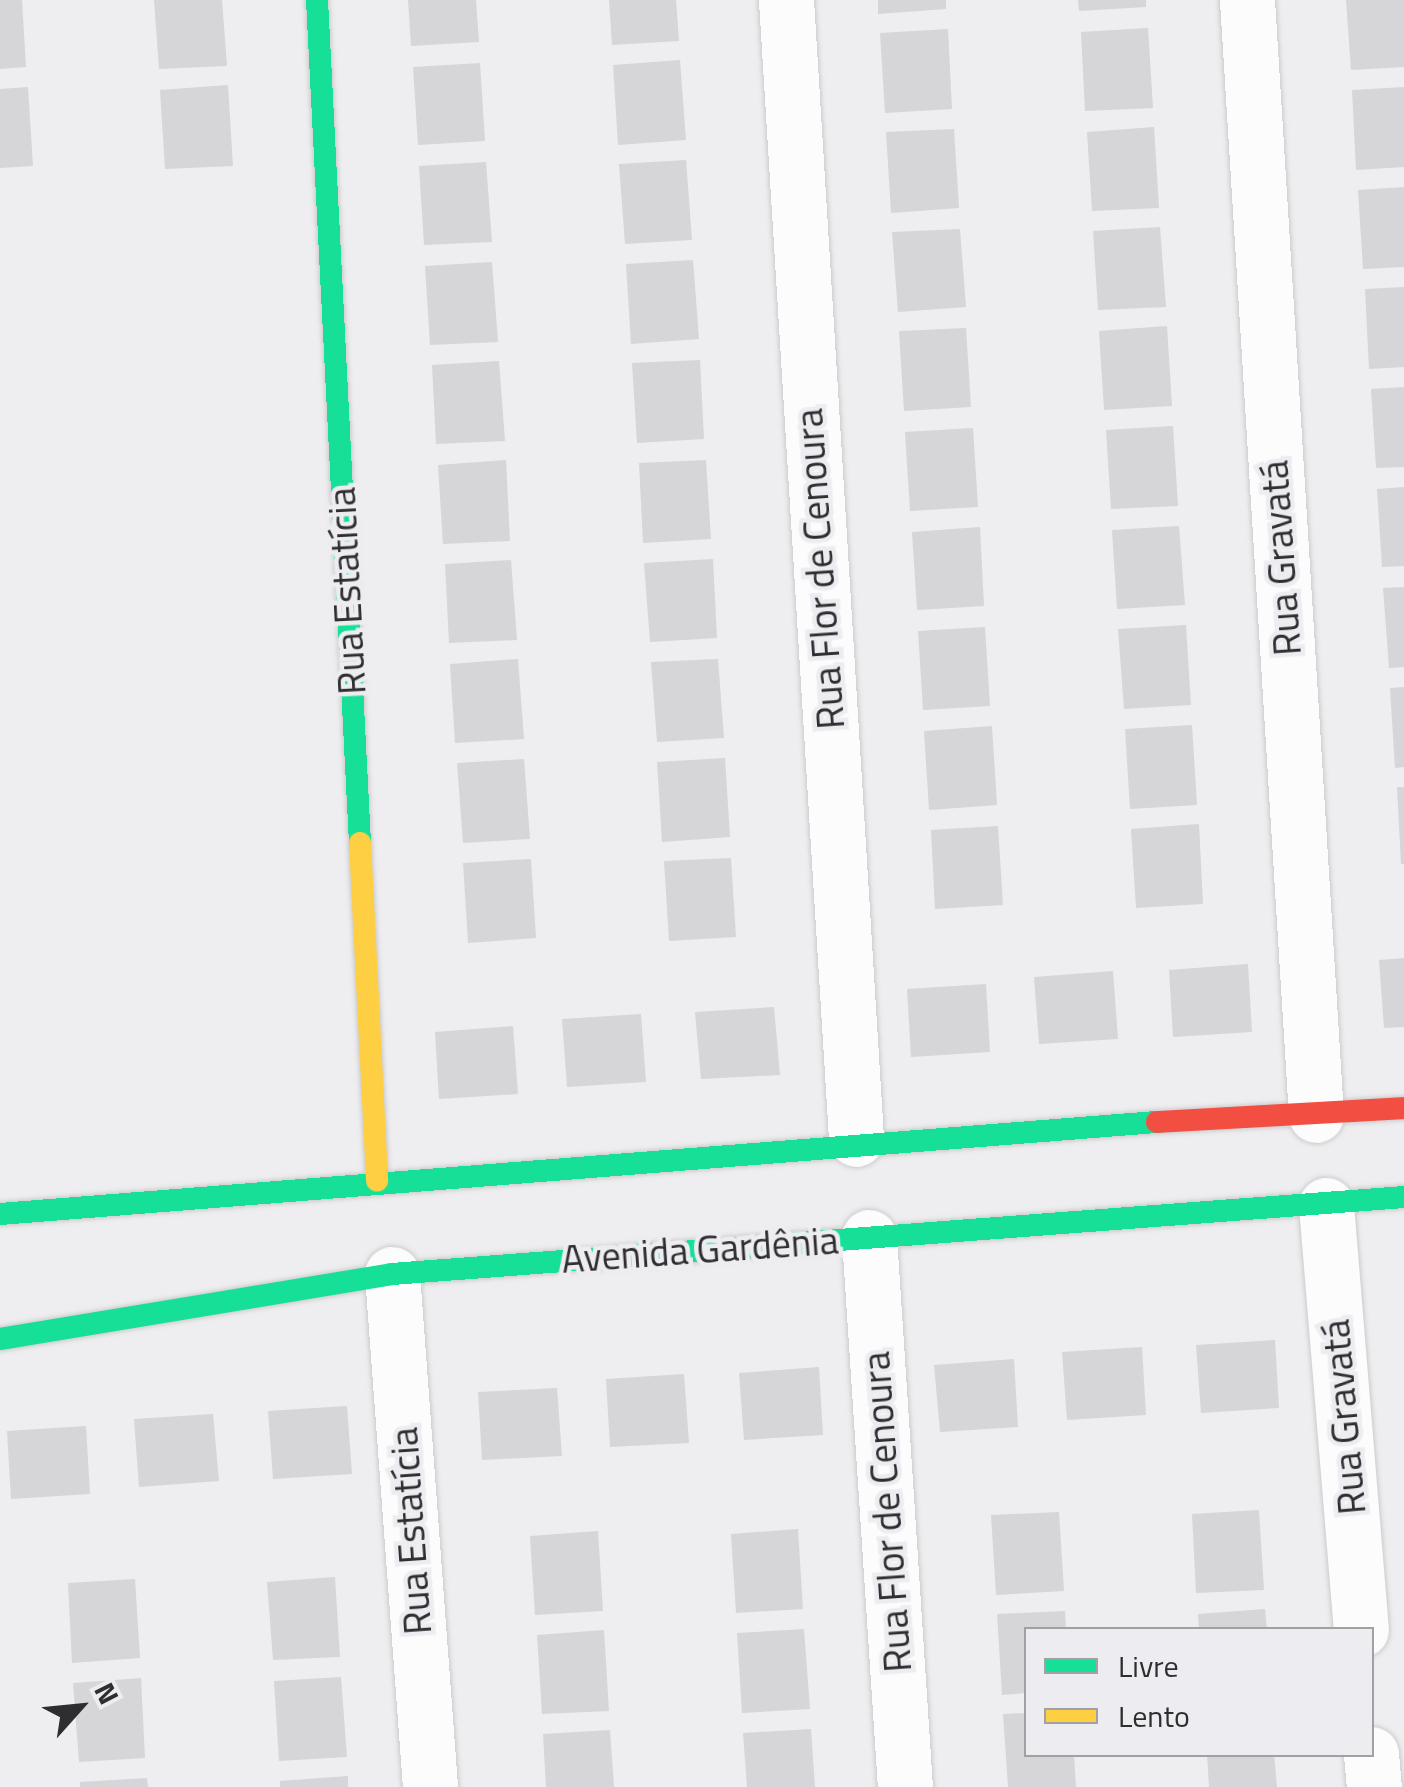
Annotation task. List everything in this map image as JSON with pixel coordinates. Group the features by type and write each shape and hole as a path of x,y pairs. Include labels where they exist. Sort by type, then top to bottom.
{"street":[{"name":"Rua Estatícia","path":"317,0 377,1181"},
{"name":"Rua Flor de Cenoura","path":"786,0 856,1139"},
{"name":"Rua Gravatá","path":"1247,0 1316,1115"},
{"path":"0,1214 856,1139 1404,1108"},
{"name":"Avenida Gardênia","path":"0,1338 392,1274 1404,1197"},
{"name":"Rua Gravatá","path":"1326,1205 1361,1627"},
{"name":"Rua Flor de Cenoura","path":"869,1238 905,1787"},
{"name":"Rua Estatícia","path":"392,1274 430,1787"},
{"path":"1371,1757 1374,1787"}],"building":[{"path":"0,0 22,0 26,67 0,69"},
{"path":"154,0 222,0 227,66 159,69"},
{"path":"408,0 476,0 479,42 411,46"},
{"path":"609,0 676,0 679,41 612,45"},
{"path":"878,0 946,0 946,9 878,14"},
{"path":"1078,0 1146,0 1146,7 1079,11"},
{"path":"1346,0 1404,0 1404,67 1351,70"},
{"path":"1148,28 1153,108 1085,111 1081,32"},
{"path":"948,29 952,109 885,113 880,33"},
{"path":"680,60 686,140 618,145 613,65"},
{"path":"480,63 485,141 418,145 413,67"},
{"path":"228,85 233,166 165,169 160,90"},
{"path":"28,87 33,166 0,168 0,89"},
{"path":"1404,87 1404,167 1356,170 1352,90"},
{"path":"1154,127 1159,208 1092,211 1087,132"},
{"path":"954,129 959,208 891,213 886,132"},
{"path":"686,160 692,240 625,244 619,164"},
{"path":"486,162 492,242 424,245 419,166"},
{"path":"1404,187 1404,267 1363,269 1358,190"},
{"path":"1160,227 1166,307 1098,310 1093,231"},
{"path":"960,229 966,307 898,312 892,232"},
{"path":"693,260 699,339 631,344 626,264"},
{"path":"492,262 498,342 430,345 425,266"},
{"path":"1404,287 1404,367 1369,369 1365,289"},
{"path":"1167,326 1172,406 1104,410 1099,331"},
{"path":"966,328 971,407 904,411 899,331"},
{"path":"700,360 704,439 637,443 632,363"},
{"path":"499,361 505,441 436,444 432,365"},
{"path":"1404,387 1404,467 1376,468 1371,389"},
{"path":"1173,426 1178,506 1111,509 1106,430"},
{"path":"973,428 978,507 910,511 905,432"},
{"path":"506,460 510,541 443,544 438,465"},
{"path":"706,460 711,539 643,543 639,463"},
{"path":"1404,487 1404,566 1382,567 1377,489"},
{"path":"1179,526 1185,605 1117,609 1112,530"},
{"path":"980,527 984,606 917,610 912,532"},
{"path":"713,559 717,638 650,642 644,563"},
{"path":"511,560 517,640 449,643 445,564"},
{"path":"1404,587 1404,667 1389,668 1383,588"},
{"path":"1186,625 1191,705 1124,709 1118,629"},
{"path":"985,627 990,706 923,710 918,631"},
{"path":"518,659 524,739 455,743 450,664"},
{"path":"718,659 724,738 657,742 651,662"},
{"path":"1404,687 1404,767 1395,768 1390,688"},
{"path":"1192,725 1197,805 1130,809 1125,729"},
{"path":"992,726 997,805 929,810 924,731"},
{"path":"725,758 730,837 662,842 657,762"},
{"path":"524,759 530,839 463,843 457,763"},
{"path":"1397,787 1404,787 1404,864 1401,864"},
{"path":"1199,824 1203,904 1136,908 1131,829"},
{"path":"998,826 1003,905 935,909 931,830"},
{"path":"731,858 736,937 669,941 664,861"},
{"path":"531,859 536,938 468,943 463,863"},
{"path":"1404,958 1404,1027 1384,1028 1379,960"},
{"path":"1248,964 1252,1032 1173,1037 1169,970"},
{"path":"1113,971 1118,1039 1039,1044 1034,977"},
{"path":"986,984 990,1052 911,1057 907,989"},
{"path":"774,1007 780,1075 701,1079 695,1012"},
{"path":"641,1014 646,1082 567,1087 562,1019"},
{"path":"513,1026 518,1094 439,1099 435,1032"},
{"path":"1275,1340 1279,1408 1201,1413 1196,1345"},
{"path":"1142,1347 1146,1415 1067,1420 1062,1352"},
{"path":"1014,1359 1018,1427 940,1432 934,1365"},
{"path":"819,1367 823,1435 744,1440 739,1373"},
{"path":"684,1374 689,1443 610,1447 606,1379"},
{"path":"557,1388 562,1456 482,1460 478,1392"},
{"path":"347,1406 352,1474 273,1479 268,1411"},
{"path":"213,1414 219,1481 139,1487 134,1419"},
{"path":"86,1426 90,1494 11,1499 7,1431"},
{"path":"1259,1510 1264,1590 1196,1593 1192,1514"},
{"path":"1059,1512 1064,1591 996,1595 991,1515"},
{"path":"798,1529 803,1609 736,1613 731,1534"},
{"path":"598,1531 603,1611 535,1615 530,1536"},
{"path":"335,1577 340,1657 273,1660 267,1582"},
{"path":"135,1579 140,1658 72,1663 68,1583"},
{"path":"1265,1609 1267,1627 1199,1627 1198,1614"},
{"path":"1065,1611 1066,1627 1024,1627 1024,1693 1002,1695 997,1614"},
{"path":"804,1629 810,1709 742,1713 737,1633"},
{"path":"604,1630 609,1711 542,1714 537,1635"},
{"path":"341,1677 347,1757 279,1761 274,1681"},
{"path":"141,1678 145,1758 79,1762 73,1683"},
{"path":"1024,1713 1024,1757 1074,1757 1076,1787 1008,1787 1003,1714"},
{"path":"811,1729 815,1787 747,1787 743,1733"},
{"path":"610,1730 614,1787 546,1787 543,1734"},
{"path":"1207,1757 1274,1757 1277,1787 1209,1787"},
{"path":"348,1776 348,1787 280,1787 280,1781"},
{"path":"147,1778 148,1787 80,1787 80,1782"}],"traffic: fast":[{"path":"317,0 360,843"},
{"path":"0,1214 1157,1122"},
{"path":"0,1339 392,1274 1404,1197"}],"traffic: slow":[{"path":"360,843 377,1181"}],"traffic: jam":[{"path":"1157,1122 1404,1108"}]}
